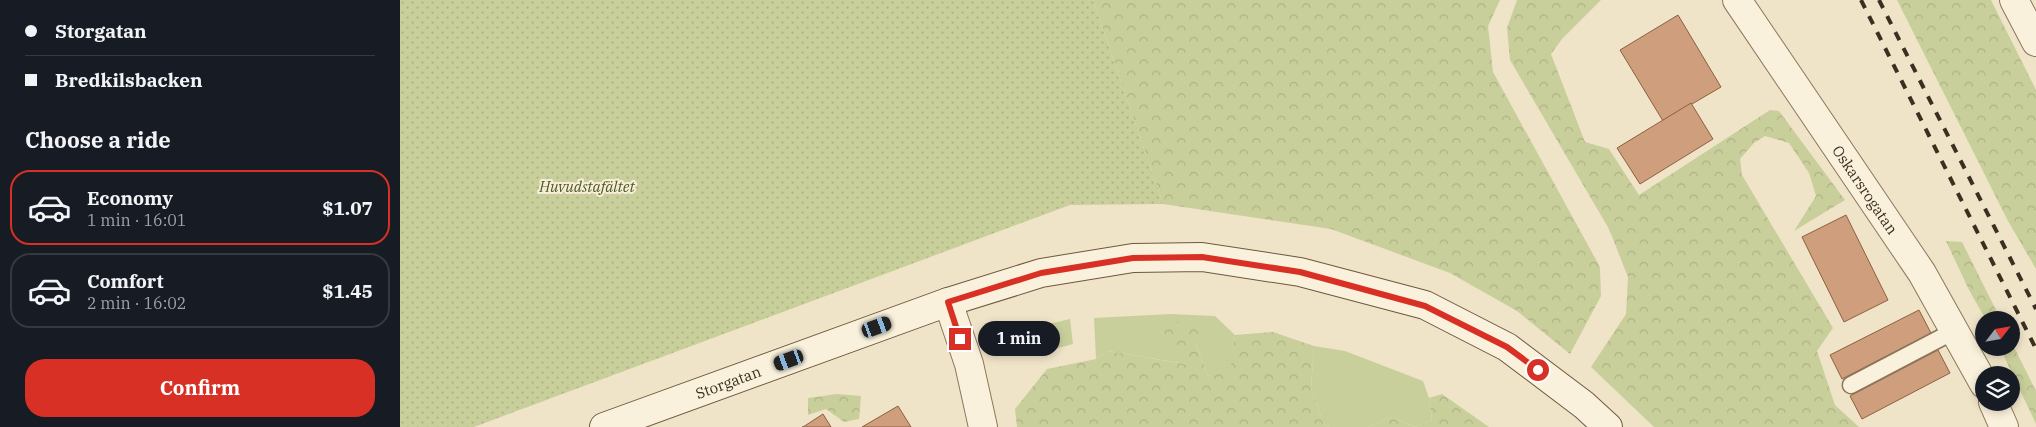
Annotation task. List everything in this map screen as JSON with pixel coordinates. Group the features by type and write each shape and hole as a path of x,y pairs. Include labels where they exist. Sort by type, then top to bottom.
{"street":[{"name":"Oskarsrogatan","path":"1737,0 1922,273 1975,368"},
{"path":"2014,0 2036,42"},
{"name":"Storgatan","path":"604,427 948,302 1041,273 1133,258 1202,257 1300,272 1425,306 1507,347 1584,406 1608,427"},
{"path":"948,302 969,364 983,427"},
{"path":"1997,411 2004,427"}],"lane":[{"path":"1851,385 1954,331"}],"green space":[{"name":"Huvudstafältet","path":"400,0 1093,0 1163,204 1070,205 474,427 400,427"},
{"path":"1093,0 1500,0 1488,26 1493,72 1600,267 1601,296 1570,354 1517,311 1450,273 1331,229 1163,204"},
{"path":"1517,0 1601,0 1562,39 1551,54 1585,142 1609,149 1639,195 1770,110 1779,111 1845,200 1794,231 1816,196 1809,173 1789,143 1765,136 1754,143 1740,159 1742,175 1833,328 1817,351 1835,405 1859,427 1654,427 1591,367 1626,314 1628,277 1609,229 1510,60 1507,28"},
{"path":"1897,0 1991,0 2036,90 2036,269 2008,221"},
{"path":"1946,241 1962,242 1996,311 1981,311"},
{"path":"1170,314 1215,316 1235,335 1232,367 1208,376 1196,344 1158,328 1186,364 1109,351 1096,359 1094,318"},
{"path":"1070,319 1073,344 1036,354 1038,332 1049,324"},
{"path":"1167,319 1199,327 1196,344 1208,376 1231,366 1235,335 1273,332 1314,346 1311,388 1324,425 1329,427 1017,427 1015,409 1047,369 1096,359 1109,351 1185,364 1158,328"},
{"path":"1314,346 1345,351 1423,381 1429,398 1432,420 1415,427 1390,417 1368,427 1329,427 1324,425 1311,388"},
{"path":"2004,356 2018,356 2036,391 2036,424 2020,390 2020,366 2009,366"},
{"path":"837,394 861,396 859,419 844,422 826,409 808,415 808,398"},
{"path":"1442,394 1489,427 1415,427 1432,420 1429,398"},
{"path":"1390,417 1415,427 1368,427"}],"building":[{"path":"1678,15 1721,87 1663,121 1620,50"},
{"path":"1691,103 1713,139 1640,184 1617,148"},
{"path":"1846,215 1888,300 1844,322 1802,237"},
{"path":"1919,310 1931,333 1842,379 1830,355"},
{"path":"1938,350 1950,373 1862,419 1850,396"},
{"path":"898,406 911,427 862,427"},
{"path":"823,414 831,427 803,427"}],"railway":[{"path":"1861,0 2036,349"},
{"path":"1879,0 2036,309"}],"route":[{"path":"960,339 948,302 1041,273 1133,258 1202,257 1300,272 1425,306 1507,347 1538,370"}]}
